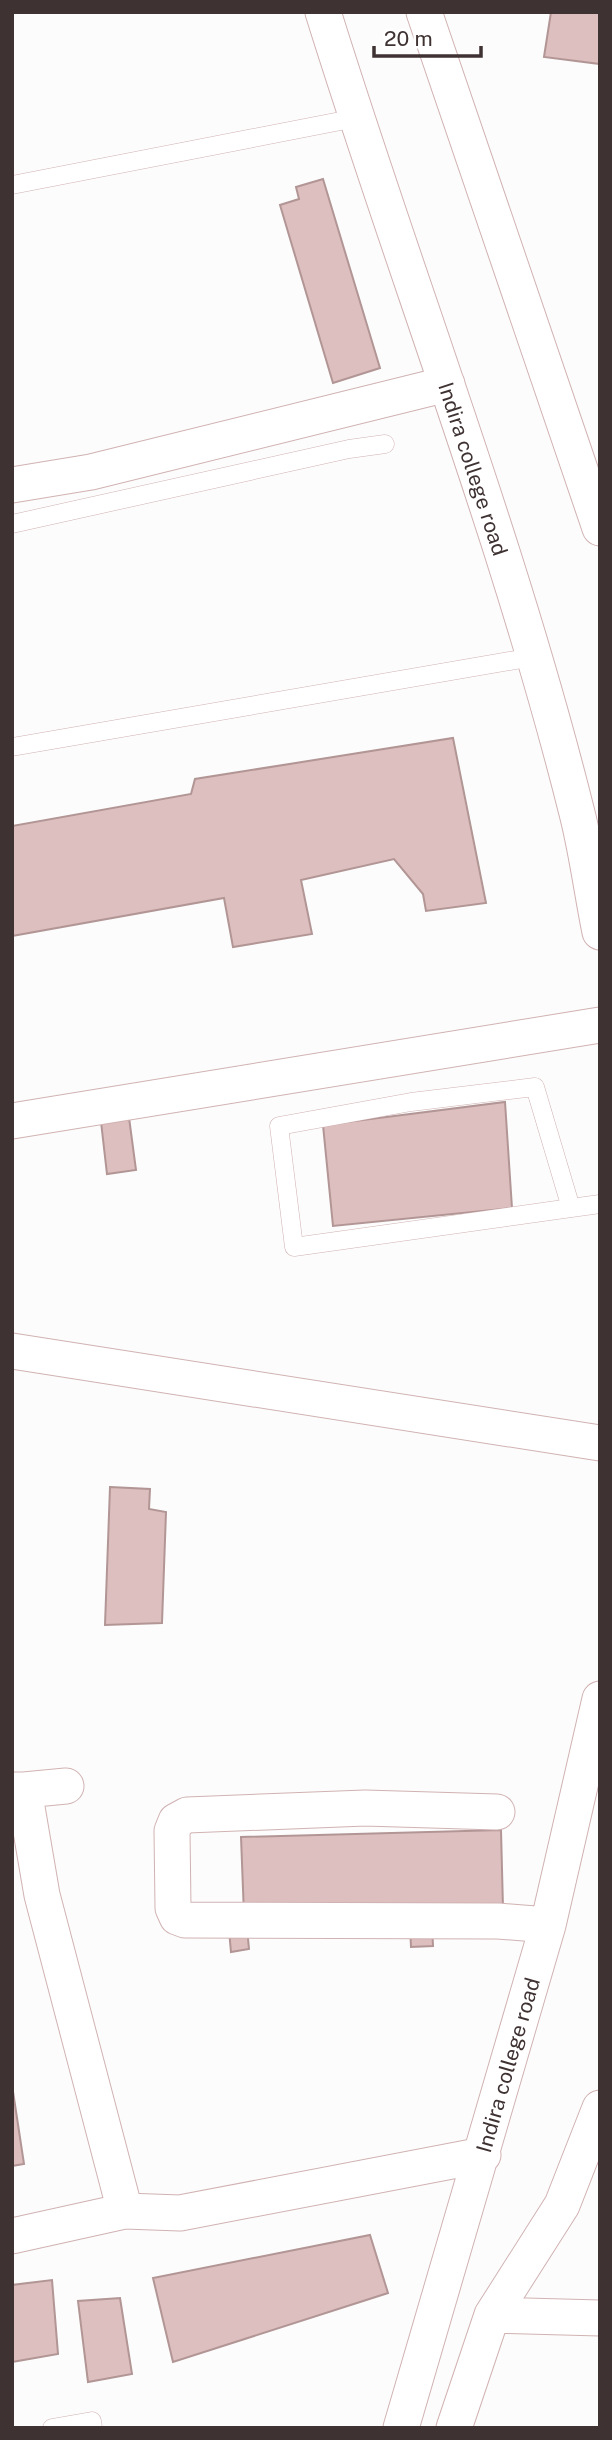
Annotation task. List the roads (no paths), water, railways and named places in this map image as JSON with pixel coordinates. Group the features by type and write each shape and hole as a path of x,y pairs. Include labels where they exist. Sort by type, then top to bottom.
{"street":[{"name":"Indira college road","path":"323,12 447,384 533,657 577,814 600,932"},
{"path":"424,12 600,528"},
{"path":"12,485 91,472 447,384"},
{"path":"12,1121 600,1025"},
{"path":"12,1351 600,1443"},
{"name":"Indira college road","path":"401,2428 483,2155 548,1925 600,1699"},
{"path":"66,1786 18,1790 27,1897 125,2211"},
{"path":"497,1812 365,1808 187,1815 176,1821 172,1831 173,1908 177,1916 185,1920 498,1922 548,1925"},
{"path":"454,2428 492,2315 562,2204 600,2108"},
{"path":"12,2236 125,2211 180,2213 483,2155"},
{"path":"492,2315 600,2318"}],"lane":[{"path":"12,186 356,117"},
{"path":"12,524 349,449 385,444"},
{"path":"12,747 533,657"},
{"path":"571,1208 535,1087 411,1102 279,1126 294,1247 600,1204"},
{"path":"51,2428 92,2421 93,2428"}]}
